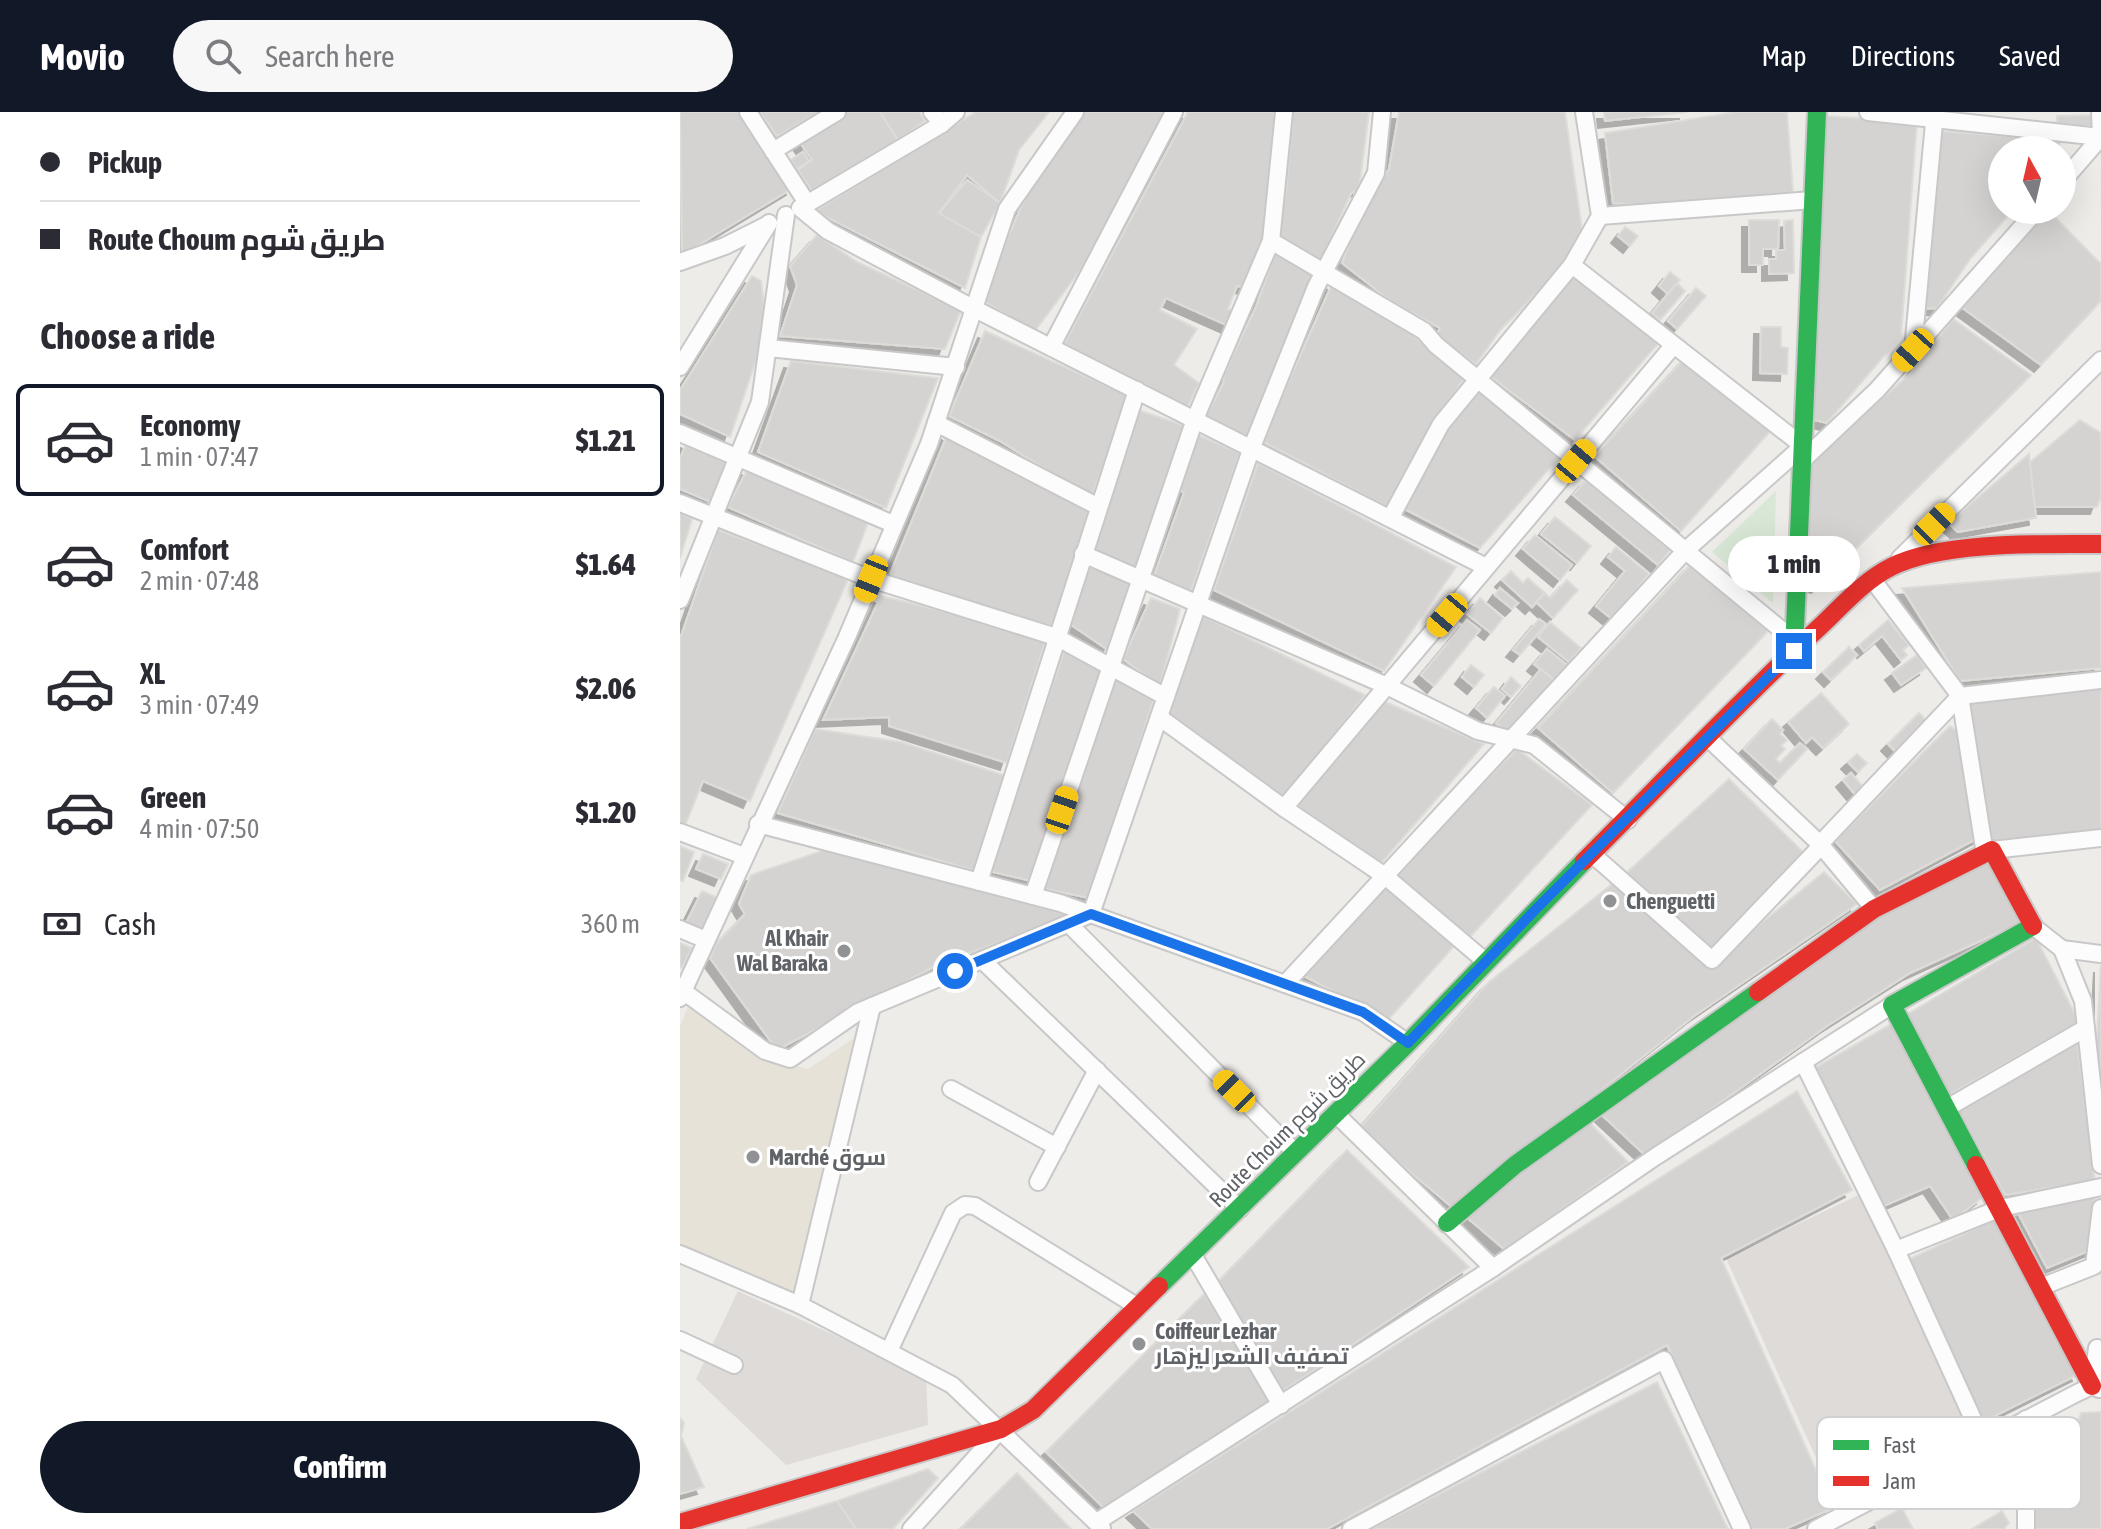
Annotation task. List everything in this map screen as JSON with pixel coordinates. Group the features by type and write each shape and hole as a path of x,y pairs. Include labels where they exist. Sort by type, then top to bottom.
{"main road":[{"path":"1795,646 1817,112"},
{"name":"Route Choum طريق شوم","path":"680,1523 1001,1429 1060,1387 1408,1043 1795,646 1872,579 1892,566 1937,553 2099,540"},
{"path":"1447,1223 1515,1165 1874,909 1989,852 2034,927 1892,1005 2001,1208 2070,1345 2096,1388"}],"street":[{"path":"748,112 773,151 798,209 828,231 973,308 1486,567"},
{"path":"773,151 837,112"},
{"path":"680,262 725,246 798,209 937,118 956,112"},
{"path":"1075,112 1007,209 936,423 841,649 682,994 765,1051 790,1059 858,1012 1091,914 1252,447 1325,271 1376,173 1382,112"},
{"path":"1051,347 1174,112"},
{"path":"1033,896 1195,419 1271,241 1284,112"},
{"path":"1391,517 1441,424 1572,265 1600,216 1584,112"},
{"path":"1868,112 1934,115 2101,137 2076,166"},
{"path":"2100,112 2101,137"},
{"path":"1913,350 1934,115"},
{"path":"1600,216 1813,200"},
{"path":"680,600 760,402 768,348 798,209"},
{"path":"680,367 769,223"},
{"path":"1285,984 1686,550 1877,390 2025,224"},
{"path":"1271,241 1424,331 1436,345 1686,550 1795,646"},
{"path":"1572,265 1803,453"},
{"path":"1284,808 1673,346"},
{"path":"768,348 956,367"},
{"path":"1892,566 2101,360"},
{"path":"979,882 1137,390"},
{"path":"936,423 1099,507"},
{"path":"680,433 893,524"},
{"path":"680,503 711,518 871,579 1056,637 1166,697"},
{"path":"1083,554 1387,686 1478,731 1534,745 1628,820"},
{"path":"1872,579 1960,696 1989,852 2101,838"},
{"path":"1592,854 1712,960 1960,696 2101,680"},
{"path":"1159,717 1284,808 1385,876 1485,961"},
{"path":"1708,738 1820,845 1874,909"},
{"path":"758,824 1091,914 1363,1012 1408,1043"},
{"path":"680,832 744,856"},
{"path":"1069,924 1296,1153"},
{"path":"2034,927 2062,949 2083,1001 2097,1081 2101,1165"},
{"path":"680,929 706,940"},
{"path":"2062,949 2101,954"},
{"path":"982,960 1240,1209"},
{"path":"680,1254 800,1305 890,1349 952,1385 1100,1526 1892,1005"},
{"path":"800,1305 872,1006"},
{"path":"1947,1108 2086,1028"},
{"path":"1803,1062 1896,1250 1972,1417"},
{"path":"1038,1182 1097,1070"},
{"path":"951,1089 1057,1147"},
{"path":"1336,1114 1493,1268"},
{"path":"1896,1250 2001,1208 2101,1187"},
{"path":"890,1349 953,1213 965,1205 975,1206 1138,1307"},
{"path":"2041,1287 2094,1266 2101,1208"},
{"path":"1193,1255 1281,1405"},
{"path":"680,1340 734,1365"},
{"path":"2031,1417 2096,1388 2099,1348 2070,1345"},
{"path":"1351,1529 1664,1360 1742,1529"},
{"path":"911,1529 1001,1429"},
{"path":"1816,1529 1854,1509"},
{"path":"2025,1509 2025,1529"}],"shaded area":[{"name":"Marché سوق","path":"688,1007 749,1052 808,1069 854,1038 793,1293 680,1246 680,1026"},
{"path":"1867,1191 1961,1417 1817,1417 1817,1460 1726,1258"},
{"path":"738,1291 926,1377 928,1425 786,1465 696,1379"}],"green space":[{"path":"1776,491 1773,603 1712,552"}],"building":[{"path":"680,112 742,112 793,188 682,255"},
{"path":"760,112 819,112 777,136"},
{"path":"846,112 880,112 898,140 814,194 798,170 812,160 799,141"},
{"path":"880,112 919,112 925,121 898,140"},
{"path":"976,112 1049,112 1019,150 1000,203 967,175 939,213 981,237 965,288 815,211"},
{"path":"1085,112 1169,112 1087,261 1035,331 980,299 1037,172 1062,146"},
{"path":"1188,112 1277,112 1266,231 1250,287 1237,286 1228,309 1238,313 1233,328 1166,298 1160,310 1197,329 1174,365 1199,383 1187,408 1064,344"},
{"path":"1293,112 1369,112 1359,189 1351,193 1320,263 1276,241 1286,191"},
{"path":"1399,112 1565,112 1583,236 1562,267 1501,329 1476,364 1436,336 1440,328 1393,303 1342,263 1360,216 1389,169"},
{"path":"1604,112 1687,112 1605,121"},
{"path":"1736,112 1787,112 1793,192 1656,207 1613,203 1605,133"},
{"path":"2094,115 2094,126 2057,128 2057,116"},
{"path":"1822,116 1917,121 1901,336 1827,423 1810,419"},
{"path":"1938,131 2007,136 1988,136 1988,224 2001,224 1970,259 1937,308 1920,309"},
{"path":"803,152 809,161 797,169 791,160"},
{"path":"967,180 1000,203 981,237 939,213"},
{"path":"1749,220 1779,220 1778,249 1763,249 1763,265 1749,265"},
{"path":"1793,220 1794,273 1769,274 1769,259 1776,259 1776,250 1785,250 1784,221"},
{"path":"2035,224 2062,224 2101,264 2101,301 2041,365 1960,306 1995,261"},
{"path":"1625,227 1638,236 1630,246 1618,236"},
{"path":"817,235 857,262 961,310 945,349 780,336 797,285 790,266"},
{"path":"1277,248 1314,268 1302,310 1250,439 1201,415 1211,407 1224,382 1223,376 1256,307"},
{"path":"1575,272 1662,339 1575,440 1490,376"},
{"path":"1670,272 1680,280 1668,294 1659,286"},
{"path":"752,276 761,281 767,328 730,437 680,414 680,390"},
{"path":"1333,282 1404,327 1463,379 1387,507 1262,441"},
{"path":"1677,283 1685,291 1660,320 1652,313"},
{"path":"1696,288 1706,296 1677,329 1668,321"},
{"path":"1953,319 2031,375 1818,586 1799,579 1807,463 1909,375"},
{"path":"1761,327 1781,327 1781,347 1788,348 1787,374 1760,373"},
{"path":"985,331 1131,397 1091,497 1000,441 949,416"},
{"path":"1686,357 1773,428 1681,531 1594,456"},
{"path":"791,361 938,378 886,508 758,452"},
{"path":"1476,389 1560,456 1480,548 1399,506 1446,428"},
{"path":"1138,410 1189,427 1135,572 1089,549"},
{"path":"2080,420 2101,433 2101,497 2097,507 2035,507 2028,464"},
{"path":"948,433 1092,507 1052,626 888,579"},
{"path":"1198,435 1240,453 1190,593 1154,576 1184,493 1177,488"},
{"path":"687,441 729,459 711,502 680,489 680,459"},
{"path":"2029,454 2036,518 1958,532 1948,523"},
{"path":"1258,463 1456,567 1384,671 1214,590"},
{"path":"748,468 869,520 853,562 728,507"},
{"path":"1586,480 1670,550 1658,565 1573,495"},
{"path":"680,513 692,519 680,558"},
{"path":"1555,517 1591,546 1577,563 1541,534"},
{"path":"718,530 849,577 750,801 703,781 684,828 680,826 680,639"},
{"path":"1535,535 1572,565 1560,580 1523,549"},
{"path":"1616,547 1649,574 1612,619 1596,606 1625,571 1608,557"},
{"path":"1691,564 1769,630 1613,793 1538,728"},
{"path":"1090,567 1135,580 1108,650 1067,622"},
{"path":"1511,571 1523,583 1528,578 1545,593 1532,607 1502,580"},
{"path":"2101,572 2101,668 1960,681 1902,588"},
{"path":"1567,580 1578,590 1553,618 1536,602 1545,593 1550,598"},
{"path":"1500,588 1518,603 1512,609 1495,595"},
{"path":"881,596 1047,636 1007,763 889,726 889,717 823,720"},
{"path":"1151,598 1180,609 1160,686 1123,659"},
{"path":"1480,598 1503,618 1491,633 1467,614"},
{"path":"1203,616 1365,695 1284,799 1165,712"},
{"path":"1539,619 1546,624 1520,655 1513,650"},
{"path":"1467,620 1480,630 1434,686 1421,675"},
{"path":"1888,620 1909,645 1903,650 1907,655 1901,660 1882,636 1864,651 1859,645"},
{"path":"1550,622 1581,648 1569,662 1538,637"},
{"path":"1849,647 1857,655 1831,680 1823,672"},
{"path":"1065,649 1105,665 1036,882 989,871"},
{"path":"1547,649 1567,665 1555,681 1534,664"},
{"path":"1917,655 1926,668 1901,685 1892,673"},
{"path":"1471,665 1484,675 1474,687 1462,677"},
{"path":"1541,669 1555,681 1510,734 1496,723"},
{"path":"1113,671 1155,695 1090,898 1045,889"},
{"path":"1511,677 1521,686 1511,697 1502,689"},
{"path":"1494,687 1505,696 1487,718 1476,708"},
{"path":"2101,688 2101,829 1990,842 1968,702"},
{"path":"1821,693 1849,724 1823,748 1812,737 1806,743 1788,722"},
{"path":"1383,701 1484,744 1376,869 1296,804"},
{"path":"1919,713 1929,723 1899,755 1888,744"},
{"path":"1772,719 1783,730 1780,734 1787,740 1781,746 1785,749 1776,759 1780,763 1800,743 1807,749 1778,780 1744,749"},
{"path":"1950,726 1961,734 1980,837 1880,890 1835,841"},
{"path":"815,729 901,742 1006,776 976,871 778,813"},
{"path":"1517,749 1592,805 1469,938 1390,877"},
{"path":"1857,754 1867,763 1858,772 1848,762"},
{"path":"1851,773 1866,790 1858,798 1843,780"},
{"path":"1729,779 1808,857 1709,952 1624,875"},
{"path":"680,846 694,852 683,881 680,880"},
{"name":"Al Khair Wal Baraka","path":"833,847 855,859 961,881 1069,916 937,965 777,1050 710,958 717,943 745,914 739,904 751,875"},
{"path":"703,854 728,864 721,879 696,869"},
{"path":"1991,860 2022,922 1910,973 1827,1026 1646,1156 1601,1114 1877,917"},
{"path":"1824,872 1857,904 1694,1016 1453,1208 1359,1129 1488,983 1617,880 1707,967"},
{"path":"1384,886 1454,946 1388,1020 1304,976"},
{"path":"702,891 718,898 701,933 685,925"},
{"path":"2036,938 2079,1022 1950,1094 1906,1015"},
{"path":"680,943 692,948 682,968 680,967"},
{"path":"2101,965 2101,1070 2095,1070"},
{"path":"1895,1022 1983,1197 1953,1220 1930,1186 1879,1208 1813,1069"},
{"path":"2077,1039 2095,1181 2005,1195 1956,1106"},
{"path":"1797,1091 1852,1190 1721,1258 1817,1472 1817,1509 1831,1509 1785,1529 1752,1529 1667,1345 1327,1529 1152,1529 1133,1511"},
{"path":"1589,1122 1628,1162 1505,1250 1463,1214"},
{"path":"1347,1150 1469,1267 1281,1392 1215,1285"},
{"path":"2095,1194 2093,1249 2047,1268 2017,1211"},
{"path":"1998,1218 2079,1374 1993,1417 1981,1417 1907,1260"},
{"path":"1204,1294 1273,1400 1105,1509 1046,1452"},
{"path":"1657,1382 1728,1529 1371,1529"},
{"path":"2101,1412 2101,1529 2028,1529 2029,1509 2081,1509 2081,1413"},
{"path":"680,1418 684,1423 681,1436 704,1487 680,1494"},
{"path":"928,1469 938,1478 893,1529 856,1529 837,1501"},
{"path":"1017,1473 1071,1529 960,1529"},
{"path":"837,1501 856,1529 747,1529"},
{"path":"1903,1509 1913,1529 1878,1529 1875,1523"},
{"path":"2002,1511 2009,1523 2004,1529 1972,1529"}],"traffic: fast":[{"path":"1794,651 1817,112"},
{"path":"1159,1286 1408,1043 1584,861"},
{"path":"1976,1165 1892,1005 2033,926"},
{"path":"1447,1223 1515,1165 1758,992"}],"traffic: jam":[{"path":"1584,861 1783,662 1880,573 1912,559 1964,548 2101,544"},
{"path":"1758,992 1874,909 1992,850 2033,926"},
{"path":"1976,1165 2092,1386"},
{"path":"680,1523 1001,1429 1033,1410 1159,1286"}],"place":[{"name":"Chenguetti","path":"1610,901"},
{"name":"Al Khair Wal Baraka","path":"844,951"},
{"name":"Marché سوق","path":"753,1157"},
{"name":"Coiffeur Lezhar تصفيف الشعر ليزهار","path":"1139,1344"}],"route":[{"path":"955,971 1091,914 1363,1012 1408,1043 1536,909 1794,651"}]}
